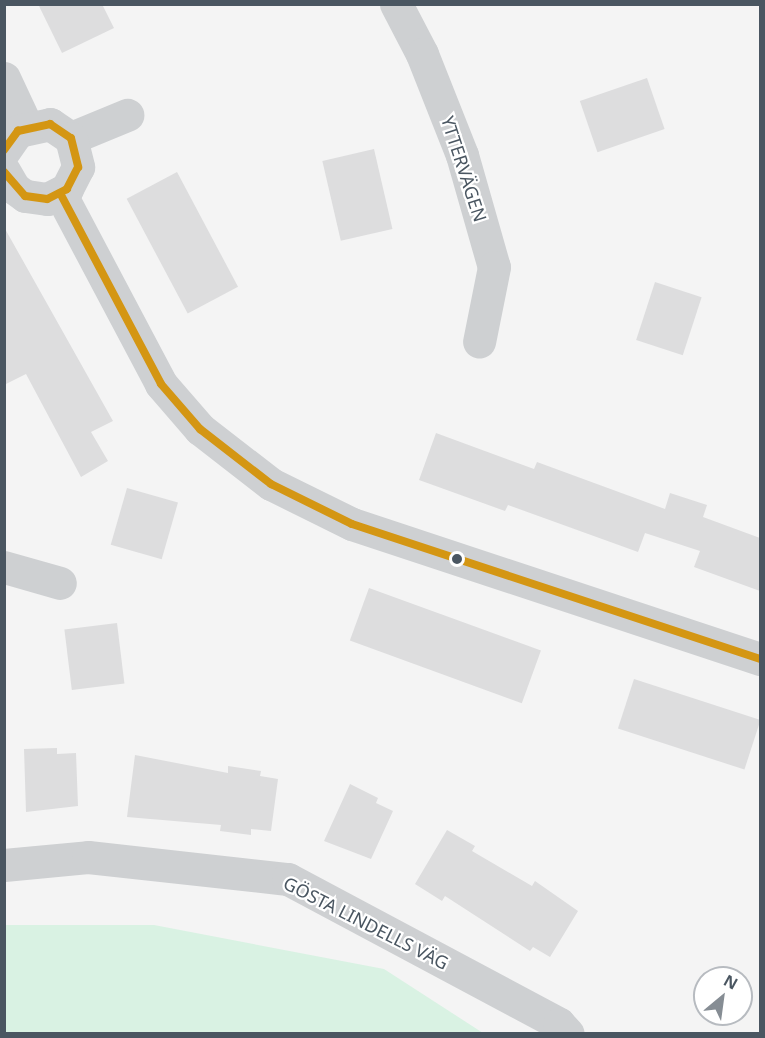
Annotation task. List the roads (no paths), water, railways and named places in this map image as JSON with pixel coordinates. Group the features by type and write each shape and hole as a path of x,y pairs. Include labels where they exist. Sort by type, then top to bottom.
{"street":[{"name":"YTTERVÄGEN","path":"396,4 422,54 462,154 494,267 479,342"},
{"path":"4,78 27,127"},
{"path":"71,138 127,115"},
{"path":"4,151 10,140 27,127 50,124 71,138 78,168 60,194 33,199 14,188 5,173"},
{"path":"60,194 161,384 200,429 272,484 352,524 760,659"},
{"path":"4,567 60,583"},
{"name":"GÖSTA LINDELLS VÄG","path":"4,865 88,857 288,879 559,1024 568,1034"}]}
